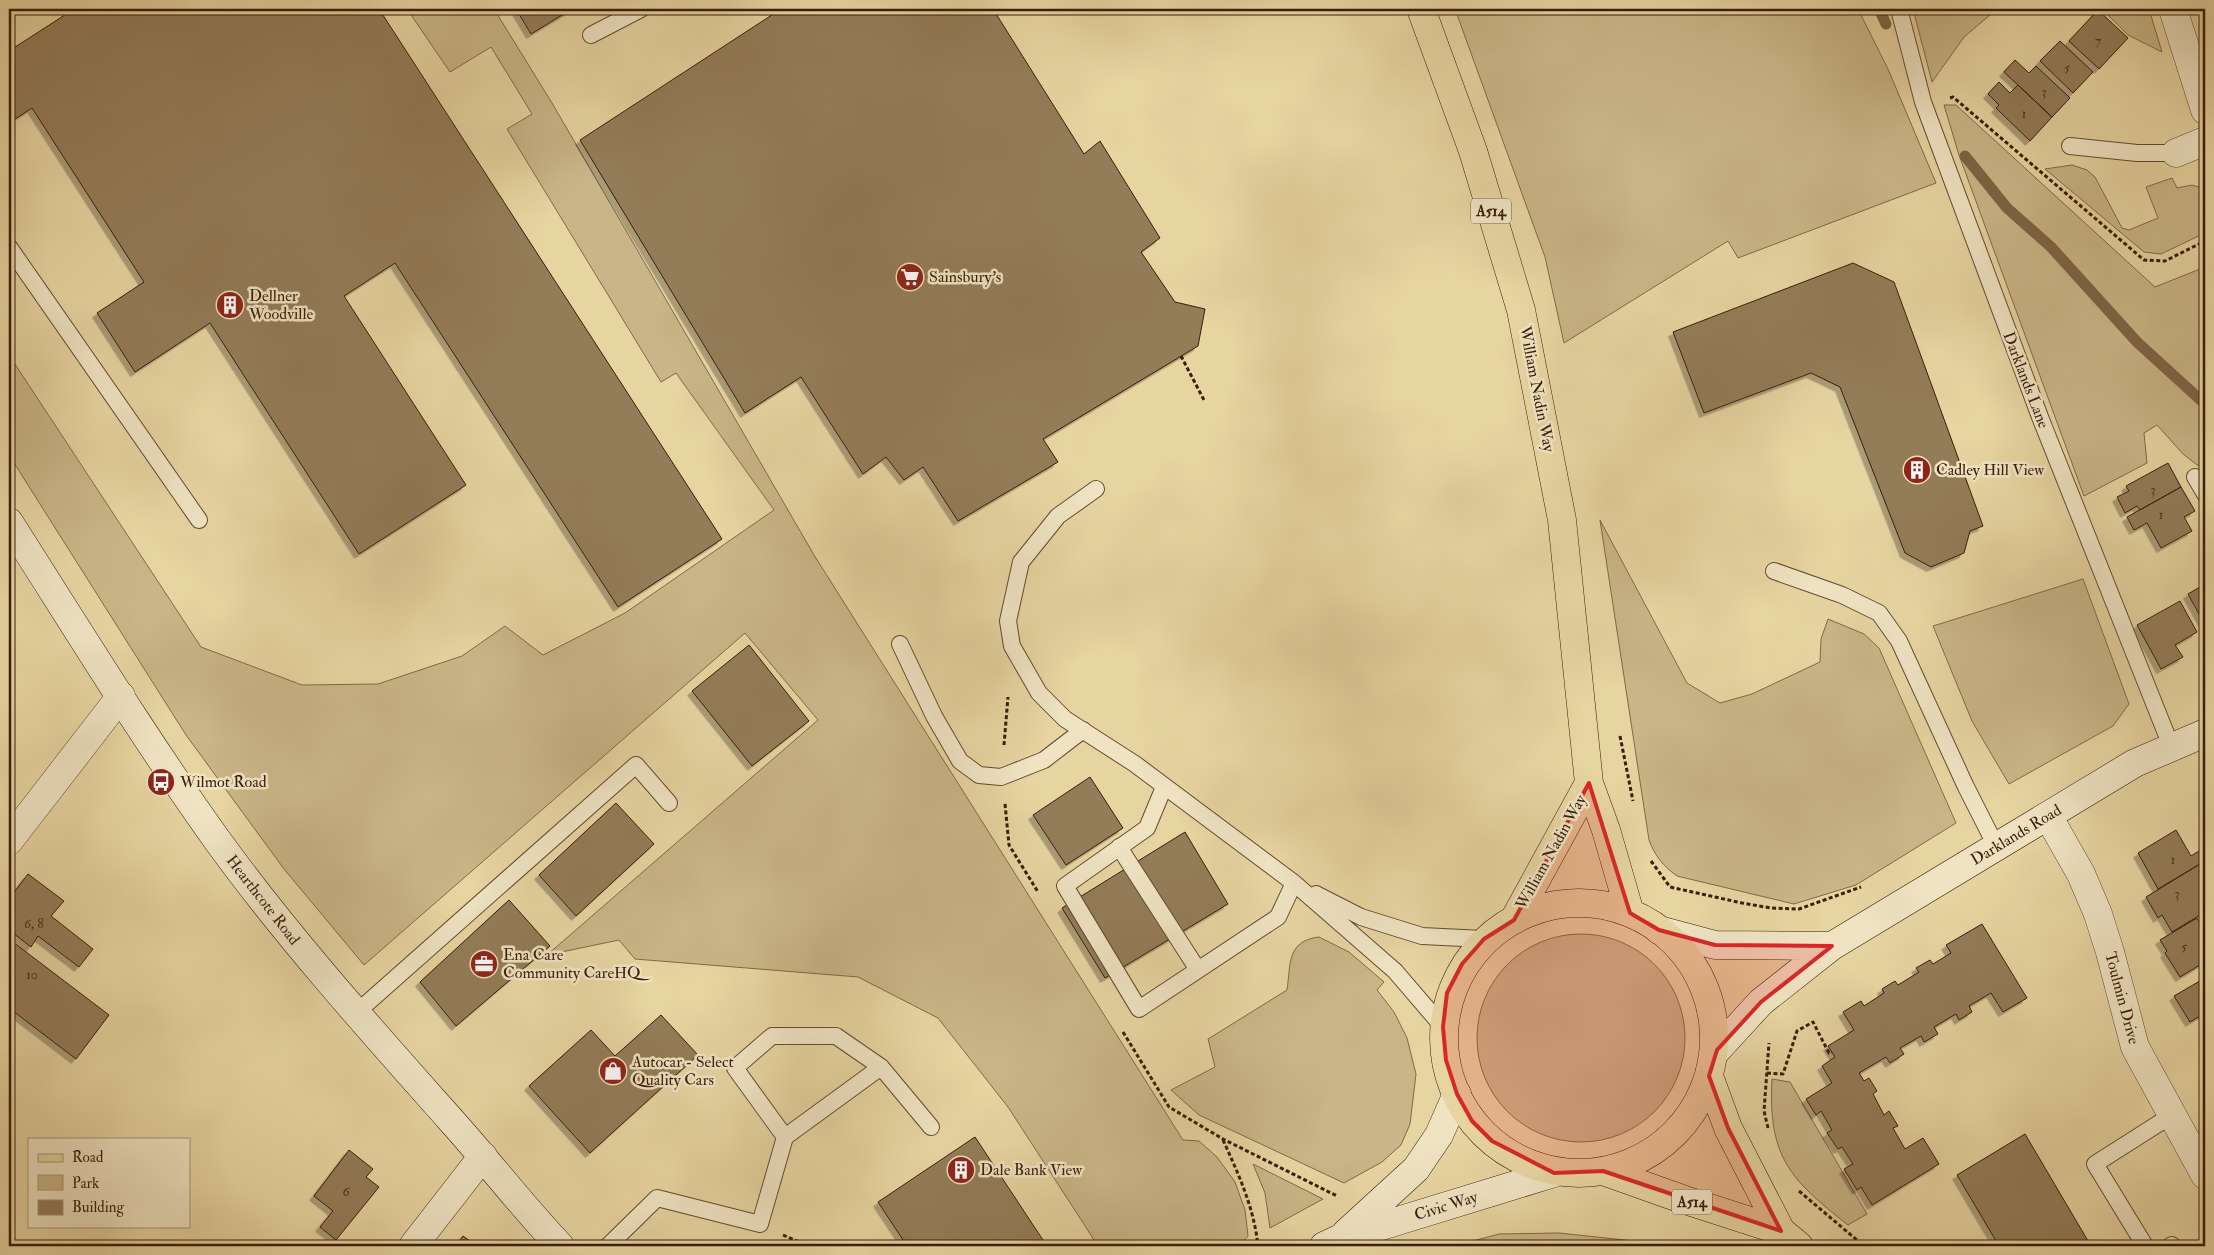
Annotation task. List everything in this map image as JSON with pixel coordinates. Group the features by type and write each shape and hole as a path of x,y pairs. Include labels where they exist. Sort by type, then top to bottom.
{"main road":[{"name":"William Nadin Way","path":"1422,9 1473,151 1521,310 1562,520 1589,783 1606,830 1630,913"},
{"name":"William Nadin Way","path":"1514,920 1589,783"},
{"path":"1599,905 1630,913 1659,930 1684,953 1702,981 1714,1011 1713,1063 1693,1113 1666,1141 1651,1152 1603,1170 1579,1175 1554,1173 1520,1159 1492,1142 1472,1121 1457,1094 1446,1060 1443,1027 1447,993 1462,964 1484,939 1514,920 1540,912 1599,905"},
{"name":"A514","path":"1713,1063 1728,1128 1790,1239"},
{"name":"A514","path":"1603,1170 1790,1239"}],"street":[{"path":"2173,9 2205,110"},
{"path":"2176,153 2205,141"},
{"name":"Hearthcote Road","path":"9,522 121,696 219,842 278,922 483,1156 530,1215 560,1246"},
{"path":"9,841 121,696"},
{"name":"Darklands Road","path":"1713,1063 1761,1002 1832,946 1927,891 1996,846 2135,763 2205,733"},
{"name":"Toulmin Drive","path":"2048,816 2081,874 2098,914 2135,1047 2205,1175"},
{"path":"1659,930 1715,945 1832,946"},
{"name":"Civic Way","path":"1332,1243 1416,1169 1439,1135 1457,1094"},
{"path":"413,1246 483,1156"},
{"name":"Civic Way","path":"1332,1243 1554,1173"}],"lane":[{"path":"591,35 641,9"},
{"name":"Darklands Lane","path":"1899,9 1923,102 2040,417 2171,746"},
{"path":"2070,146 2137,153 2176,153"},
{"path":"9,247 199,520"},
{"path":"2195,477 2205,494"},
{"path":"1096,489 1058,516 1021,562 1008,621 1012,646 1039,693 1065,719 1135,764 1294,882 1395,971 1443,1027"},
{"path":"1774,571 1842,595 1879,613 1899,640 1966,787 1996,846"},
{"path":"900,644 934,716 960,761 979,775 1001,777 1044,760 1083,730"},
{"path":"356,1013 636,765 669,803"},
{"path":"1164,787 1147,828 1065,886 1139,1009 1278,917 1294,882"},
{"path":"1119,847 1198,970"},
{"path":"1294,882 1361,917 1422,936 1484,939"},
{"path":"785,1137 735,1068 772,1036 836,1036 881,1067 931,1127"},
{"path":"608,1246 657,1198 760,1224 785,1137 881,1067"},
{"path":"2145,1246 2095,1164 2172,1115"}],"path":[{"path":"1923,102 1953,97 2144,260 2165,261 2205,242"},
{"path":"1181,356 1205,402"},
{"path":"1001,777 1012,646"},
{"path":"1619,733 1633,804"},
{"path":"1647,855 1670,887 1770,908 1799,909 1844,895 1868,884"},
{"path":"1767,1074 1783,1074 1797,1031 1813,1022 1830,1053 1832,1052"},
{"path":"1768,1129 1764,1111 1770,1035"},
{"path":"1223,1139 1243,1185 1256,1223 1258,1246"},
{"path":"1795,1187 1864,1246"}],"highlighted area":[{"path":"1589,783 1630,913 1659,930 1715,945 1832,946 1761,1002 1717,1050 1709,1076 1728,1128 1781,1231 1603,1171 1554,1173 1492,1141 1472,1121 1457,1094 1446,1060 1443,1027 1447,993 1462,964 1484,939 1514,920"}],"green space":[{"path":"407,9 494,9 552,103 814,555 1183,1140 1199,1141 1217,1157 1235,1182 1245,1210 1248,1236 1239,1246 1098,1246 1008,1107 938,1018 858,977 635,959 619,940 547,955 818,720 745,633 364,965 284,869 186,735 9,455 9,355 201,647 302,685 378,684 462,656 505,626 543,655 625,613 774,510 676,373 661,382 507,129 532,114 491,47 450,72"},
{"path":"1455,9 1858,9 1888,69 1936,183 1738,258 1728,241 1564,343 1545,257"},
{"path":"1913,9 1997,9 1964,37 1932,82"},
{"path":"2102,9 2149,9 2162,52 2128,35"},
{"path":"1944,105 1956,105 2155,287 2205,267 2205,471 2183,454 2157,425 2144,433 2147,463 2084,496 1959,155"},
{"path":"2072,165 2087,170 2095,177 2122,228 2129,230 2158,218 2146,187 2172,178 2177,188 2192,185 2205,189 2205,233 2161,254 2144,252 2045,169"},
{"path":"1600,520 1687,683 1720,703 1752,694 1820,662 1821,639 1828,619 1864,634 1879,648 1956,823 1856,885 1794,904 1677,876 1672,872 1657,856 1649,840"},
{"path":"2083,579 2129,704 2113,726 2009,784 1972,721 1933,626"},
{"path":"1581,934 1601,936 1621,942 1647,958 1661,972 1677,998 1683,1018 1685,1038 1683,1058 1677,1078 1661,1104 1647,1118 1621,1134 1601,1140 1581,1142 1561,1140 1541,1134 1515,1118 1501,1104 1485,1078 1479,1058 1477,1038 1479,1018 1485,998 1501,972 1515,958 1541,942 1561,936"},
{"path":"1319,937 1349,952 1384,982 1377,990 1394,1012 1407,1038 1416,1074 1410,1124 1401,1145 1382,1162 1344,1183 1199,1115 1171,1090 1215,1067 1208,1039 1287,990 1290,963 1295,949 1308,939"},
{"path":"1772,1079 1790,1082 1867,1214 1848,1225 1811,1194 1786,1164 1774,1128"},
{"path":"1253,1164 1323,1199 1270,1228 1265,1193"},
{"path":"1559,1233 1634,1241 1659,1246 1454,1246 1499,1234"}],"building":[{"name":"Dellner Woodville","path":"74,9 379,9 722,539 618,607 395,263 344,296 466,485 359,554 210,323 135,372 97,313 144,282 32,108 9,123 9,51"},
{"path":"516,9 572,9 531,34"},
{"name":"Sainsbury's","path":"781,9 993,9 1084,154 1100,141 1160,238 1141,252 1175,302 1205,309 1198,346 1043,439 1058,462 958,521 923,467 904,480 886,457 863,474 801,377 745,413 580,140"},
{"path":"2098,10 2128,38 2099,69 2069,41"},
{"path":"2060,41 2093,72 2073,93 2040,61"},
{"path":"2015,60 2029,73 2036,66 2070,98 2052,117 2004,72"},
{"path":"1999,82 2010,93 2018,85 2052,117 2030,141 1996,108 1999,105 1988,94"},
{"name":"Cadley Hill View","path":"1853,263 1894,282 1983,526 1970,531 1964,553 1931,567 1905,553 1840,387 1811,373 1704,413 1673,332"},
{"path":"2168,463 2181,487 2140,510 2137,506 2125,513 2117,497 2129,491 2126,486"},
{"path":"2181,487 2195,511 2184,517 2192,531 2161,548 2147,523 2134,530 2127,517"},
{"path":"2205,584 2205,625 2188,594"},
{"path":"2180,601 2197,632 2175,645 2183,657 2161,669 2137,625"},
{"path":"749,645 809,721 752,766 692,691"},
{"path":"1090,777 1123,828 1066,865 1033,815"},
{"path":"616,803 654,844 576,916 539,875"},
{"path":"2176,830 2191,856 2205,847 2205,861 2158,889 2138,853"},
{"path":"1185,832 1228,904 1105,978 1062,908"},
{"path":"2205,861 2205,884 2199,887 2205,898 2205,912 2172,932 2162,915 2158,918 2146,897"},
{"path":"28,874 64,901 51,916 93,949 79,967 38,936 31,947 9,930 9,899"},
{"name":"Ena Care Community CareHQ","path":"509,900 550,946 456,1026 420,982"},
{"path":"2197,918 2200,923 2205,920 2205,962 2180,977 2165,953 2167,951 2160,940"},
{"path":"1982,924 2027,998 2003,1012 1991,993 1969,1006 1972,1012 1959,1020 1956,1014 1934,1027 1938,1034 1924,1042 1921,1036 1900,1048 1904,1054 1890,1063 1886,1057 1859,1073 1864,1081 1869,1078 1877,1091 1873,1094 1884,1115 1889,1111 1898,1126 1893,1128 1905,1149 1923,1138 1939,1164 1872,1205 1861,1187 1857,1190 1844,1169 1853,1164 1842,1147 1838,1149 1827,1133 1832,1130 1821,1111 1816,1115 1806,1099 1832,1083 1822,1066 1835,1057 1828,1046 1854,1030 1843,1012 1861,1001 1864,1006 1884,993 1882,989 1895,981 1898,985 1919,972 1916,968 1930,960 1933,964 1951,953 1946,945"},
{"path":"9,939 109,1015 76,1059 9,1008"},
{"path":"2205,978 2205,1013 2190,1022 2174,996"},
{"name":"Autocar - Select Quality Cars","path":"661,1015 698,1055 590,1153 529,1086 591,1030 615,1056"},
{"path":"2025,1134 2091,1246 1999,1246 1957,1175"},
{"name":"Dale Bank View","path":"975,1137 1043,1240 1033,1246 907,1246 878,1202"},
{"path":"349,1150 373,1169 366,1177 379,1187 336,1240 320,1227 333,1211 314,1196"},
{"path":"463,1236 477,1246 455,1246"}],"waterway":[{"path":"1879,9 1886,24"},
{"path":"1965,156 2007,208 2051,247 2137,342 2205,404"}],"place":[{"name":"Sainsbury's","path":"910,277"},
{"name":"Dellner Woodville","path":"230,305"},
{"name":"Cadley Hill View","path":"1917,470"},
{"name":"Wilmot Road","path":"161,782"},
{"name":"Ena Care Community CareHQ","path":"484,964"},
{"name":"Autocar - Select Quality Cars","path":"613,1071"},
{"name":"Dale Bank View","path":"961,1170"}]}
